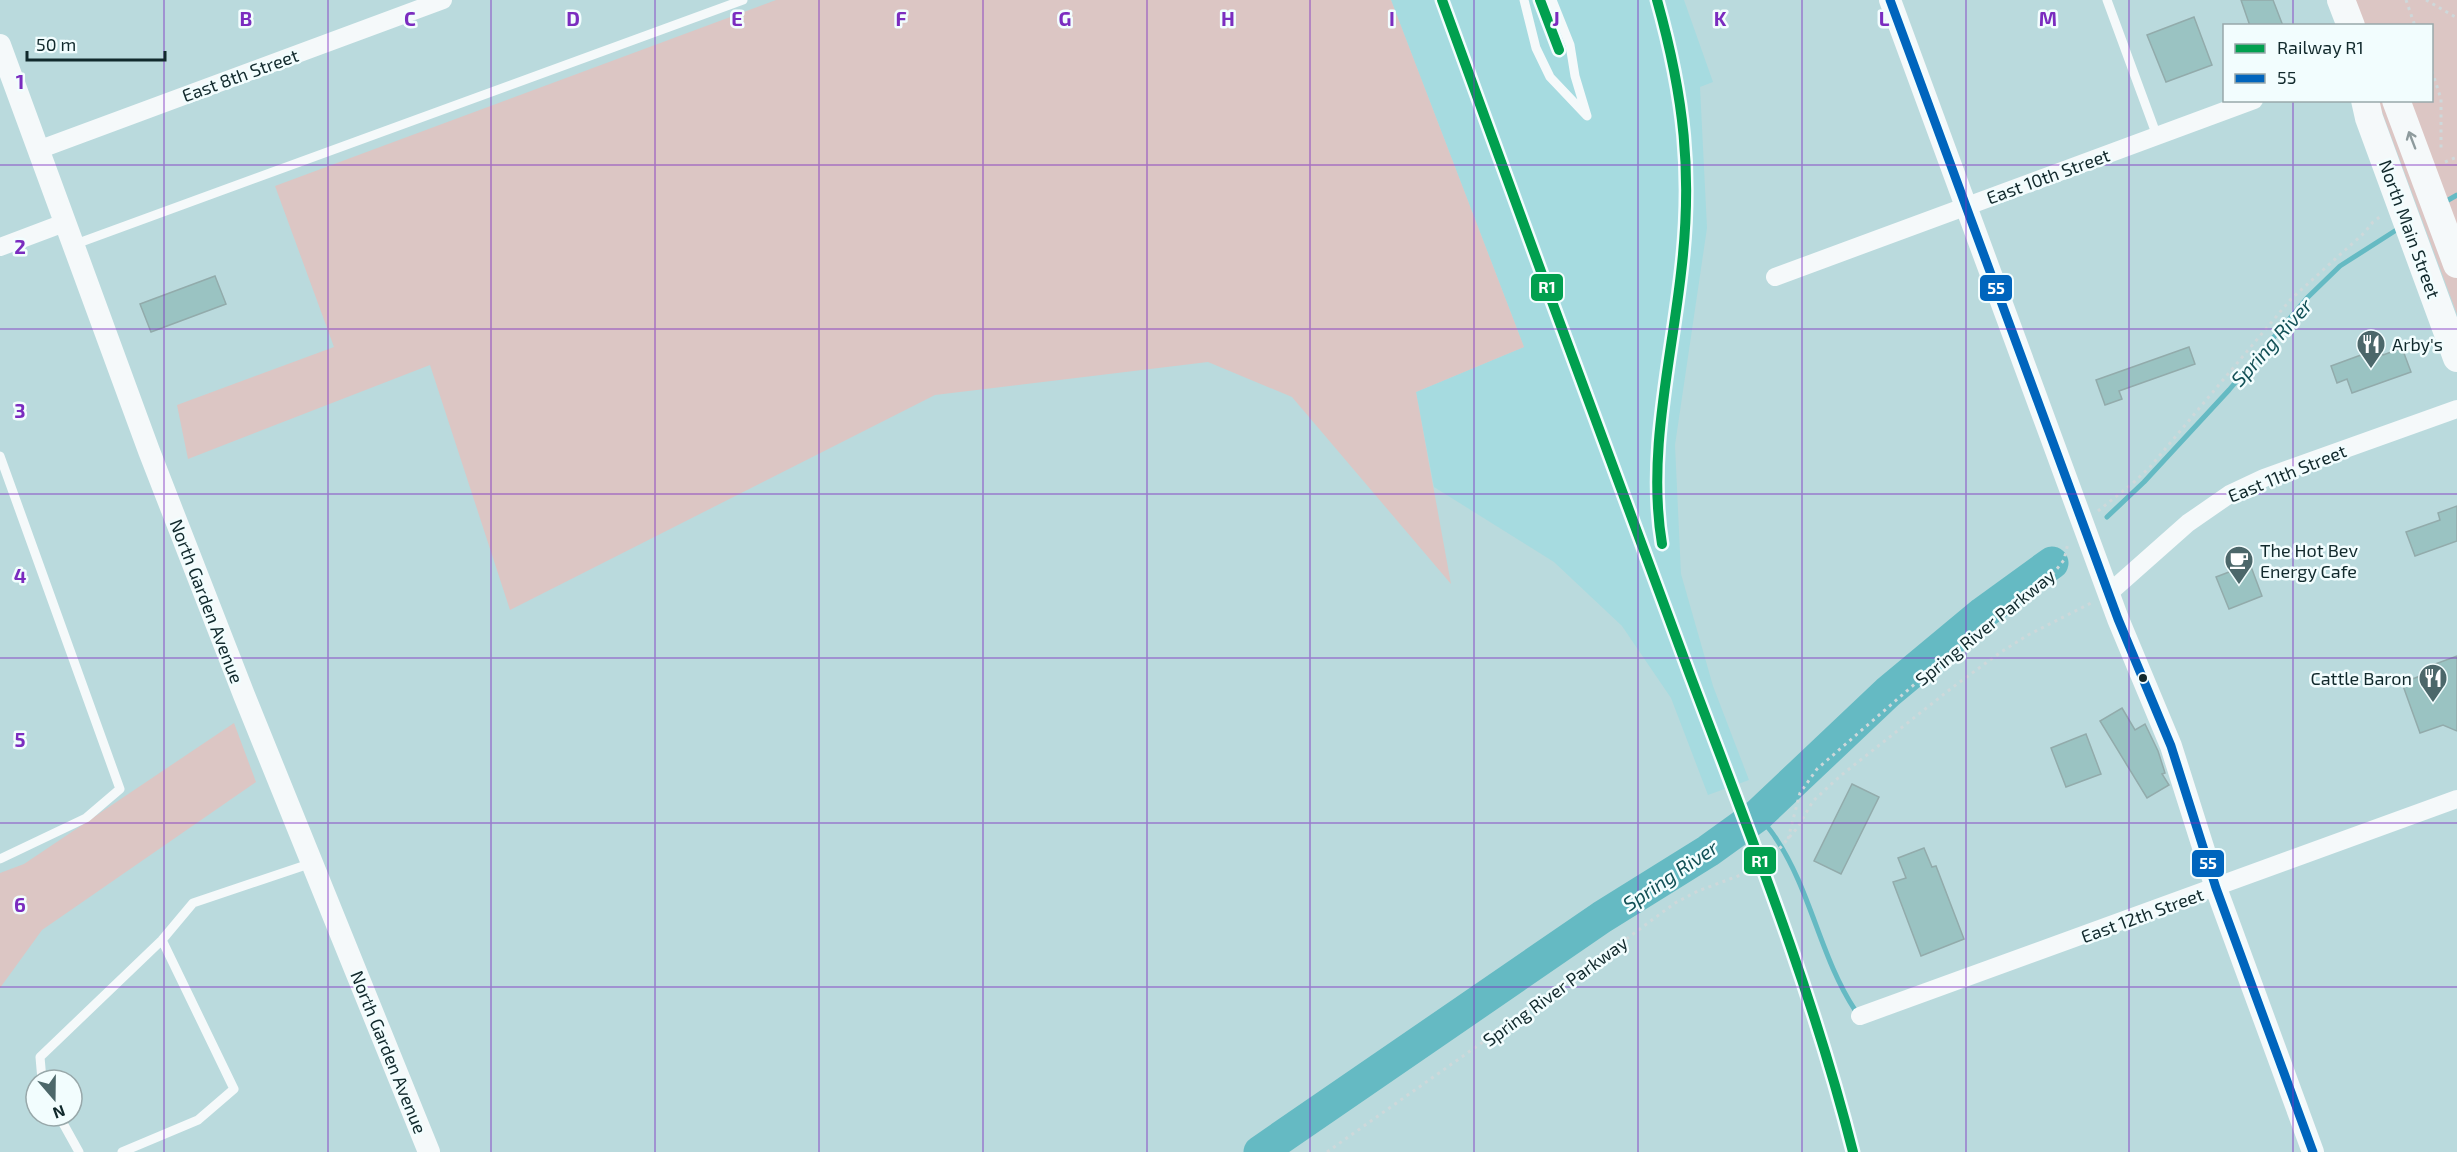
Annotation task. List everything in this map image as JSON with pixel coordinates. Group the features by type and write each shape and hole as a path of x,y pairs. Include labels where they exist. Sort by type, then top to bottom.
{"main road":[{"path":"2341,0 2350,24"},
{"name":"North Main Street","path":"2364,102 2390,205 2414,241 2457,358"},
{"name":"North Main Street","path":"2397,102 2440,170 2445,230 2457,264"}],"street":[{"name":"East 8th Street","path":"38,150 442,0"},
{"path":"1890,0 1965,207 2086,510 2100,568 2129,648 2179,767 2216,888 2313,1152"},
{"name":"North Garden Avenue","path":"0,45 148,451 429,1152"},
{"name":"East 10th Street","path":"1775,277 2249,102"},
{"path":"0,247 64,223"},
{"name":"East 11th Street","path":"2109,593 2188,523 2229,494 2264,478 2457,409"},
{"name":"East 12th Street","path":"1860,1016 2457,799"}],"lane":[{"path":"73,245 743,0"},
{"path":"1524,0 1536,48 1550,77 1587,116 1575,76 1570,45 1552,0"},
{"path":"2107,0 2157,136"},
{"path":"0,456 120,789 86,818 0,859"},
{"path":"41,1068 40,1057 162,940 193,903 312,863"},
{"path":"122,1152 198,1120 234,1089 162,940"},
{"path":"66,1128 79,1152"}],"path":[{"path":"2406,0 2414,24"},
{"path":"2426,0 2457,18"},
{"path":"2433,74 2440,99 2440,170"},
{"path":"2440,170 2457,157"},
{"path":"2086,510 2133,483 2150,467 2291,299 2364,233 2390,205"},
{"name":"Spring River Parkway","path":"1788,841 1800,793 1817,769 1985,623 2060,568 2070,535"},
{"name":"Spring River Parkway","path":"1327,1152 1577,976 1675,903 1698,891 1754,870 1774,857 1788,841 1821,792 1953,687 2028,635 2109,593"}],"shaded area":[{"path":"776,0 1391,0 1524,347 1416,392 1451,584 1292,397 1208,362 935,395 510,610 430,365 188,459 177,405 334,347 275,186"},
{"path":"1391,0 1684,0 1713,82 1700,87 1707,228 1675,445 1681,574 1713,686 1749,780 1708,795 1671,698 1622,626 1554,562 1434,487 1416,392 1524,347"},
{"path":"2341,0 2457,0 2457,314 2378,102 2433,102 2433,24 2351,24"},
{"path":"234,723 256,782 42,930 0,988 0,873 24,864"}],"building":[{"path":"2241,0 2273,0 2282,24 2249,24"},
{"path":"2194,17 2212,65 2166,82 2147,35"},
{"path":"215,276 226,304 151,332 140,304"},
{"path":"2189,347 2195,364 2119,391 2122,399 2105,405 2096,380"},
{"name":"Arby's","path":"2380,348 2383,355 2402,348 2411,372 2352,393 2347,379 2337,383 2331,366"},
{"path":"2457,506 2457,541 2415,556 2406,532 2440,520 2438,513"},
{"name":"The Hot Bev Energy Cafe","path":"2250,564 2262,596 2229,609 2216,577"},
{"name":"Cattle Baron","path":"2457,656 2457,731 2443,725 2420,733 2402,683 2433,671 2430,666"},
{"path":"2122,708 2135,730 2145,724 2158,751 2165,773 2162,774 2169,785 2147,798 2100,721"},
{"path":"2086,734 2101,774 2066,787 2051,748"},
{"path":"1852,784 1879,797 1841,874 1814,861"},
{"path":"1924,848 1932,867 1936,866 1964,939 1921,956 1893,882 1906,878 1898,858"}],"waterway":[{"name":"Spring River","path":"2443,203 2457,195"},
{"name":"Spring River","path":"2107,517 2144,482 2229,390 2307,298 2340,266 2401,227"},
{"name":"Spring River","path":"1260,1152 1602,917 1708,851 1758,815 1888,692 1983,613 2052,563"},
{"path":"1758,815 1773,834 1798,879 1833,968 1855,1010"}],"rail line":[{"name":"R1","path":"1442,0 1627,507 1757,852 1819,1031 1853,1152"},
{"name":"R1","path":"1540,0 1559,50"},
{"name":"R1","path":"1657,0 1680,102 1686,168 1685,237 1659,443 1657,477 1662,544"}],"transit line":[{"name":"55","path":"1890,0 2118,619 2171,746 2216,888 2313,1152"}],"place":[{"name":"Arby's","path":"2371,370"},
{"name":"The Hot Bev Energy Cafe","path":"2239,586"},
{"name":"Cattle Baron","path":"2433,704"}]}
